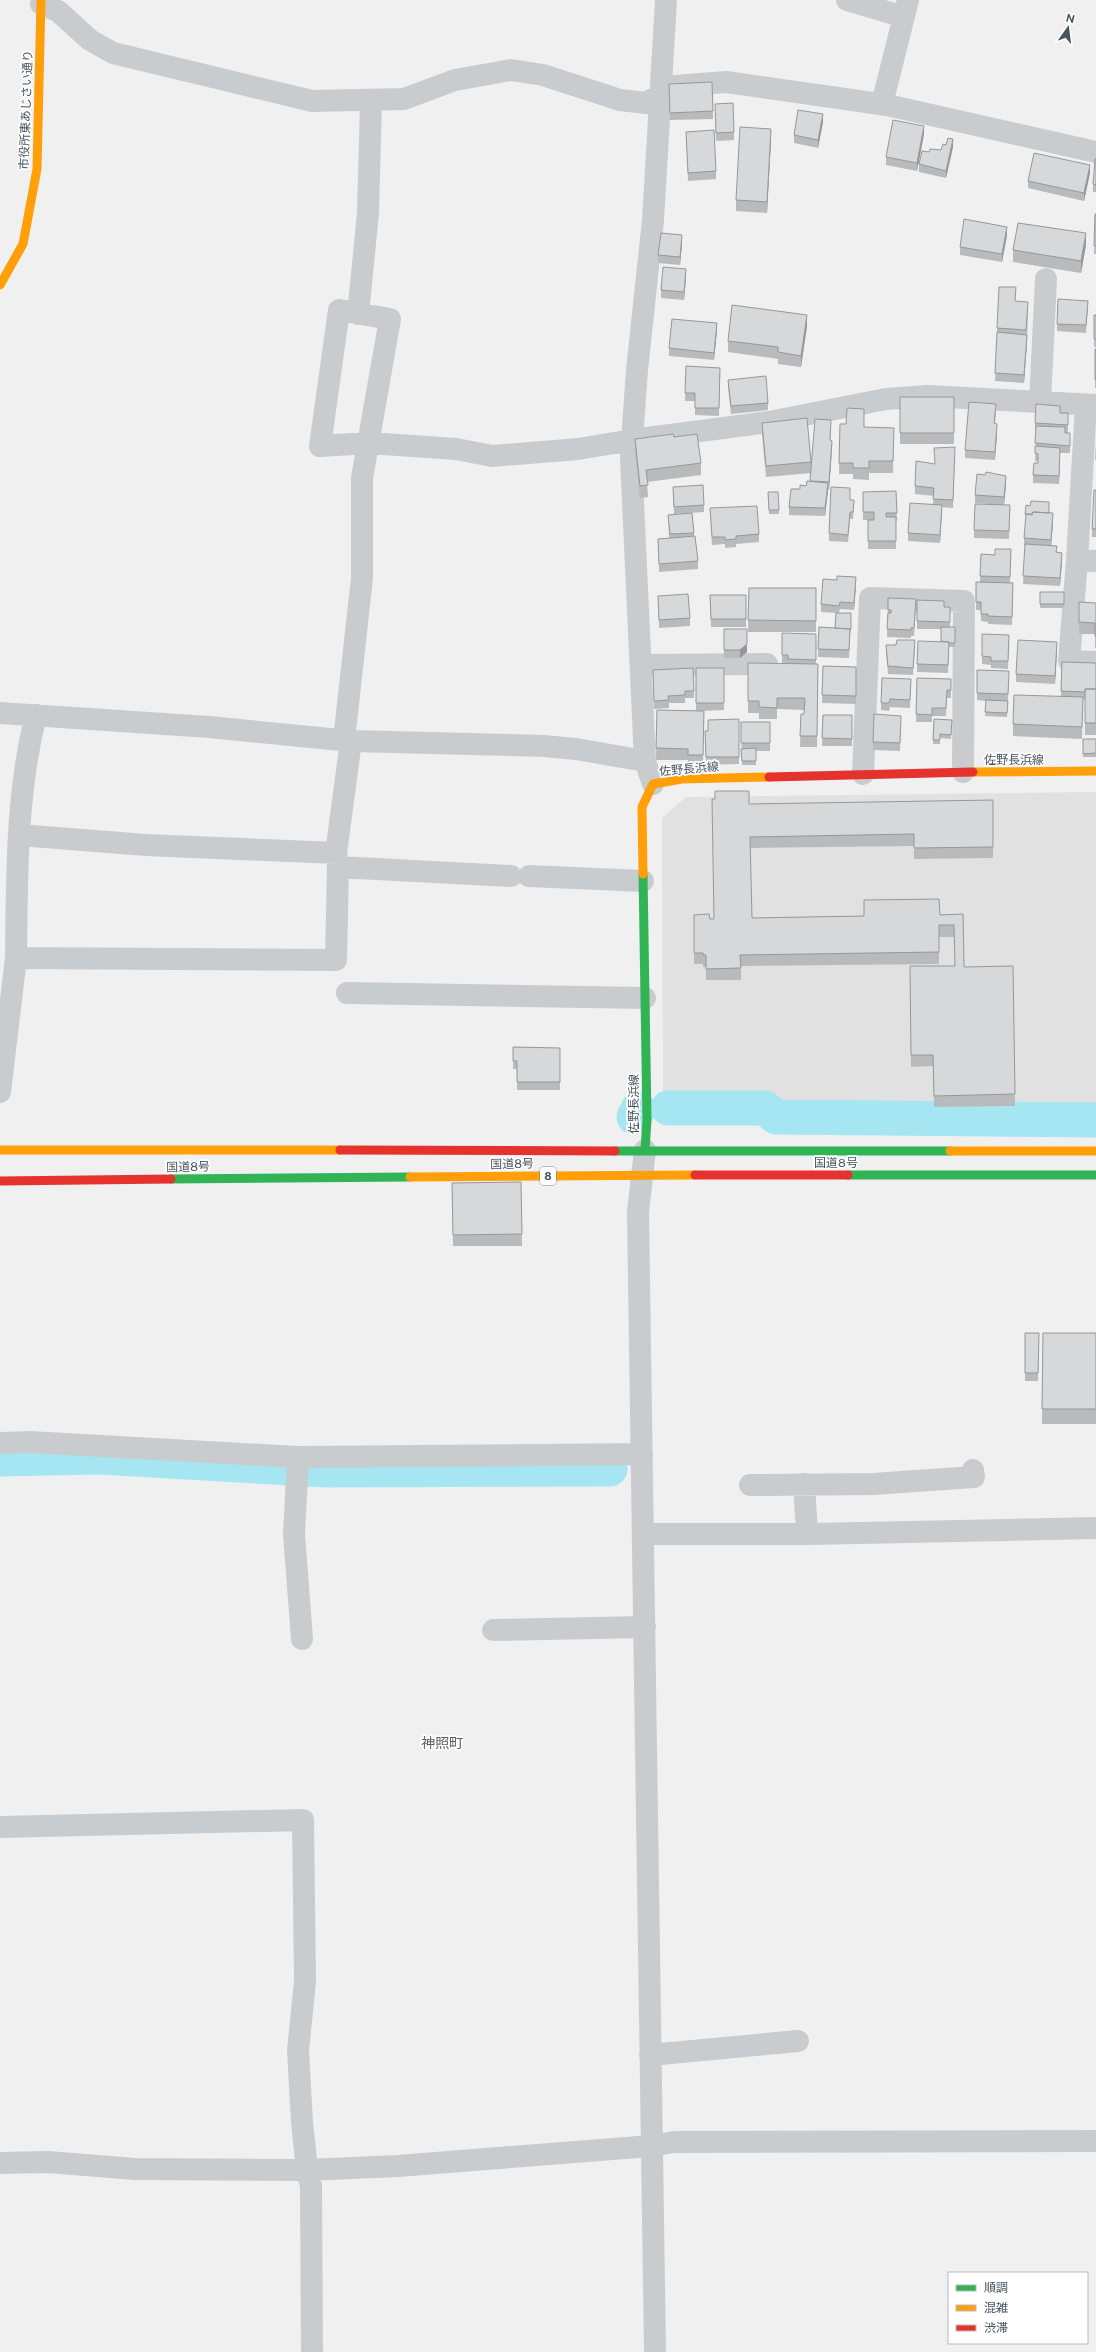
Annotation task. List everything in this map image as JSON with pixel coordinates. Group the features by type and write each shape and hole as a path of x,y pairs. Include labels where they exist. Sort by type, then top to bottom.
{"main road":[{"name":"市役所東あじさい通り","path":"0,285 22,244 37,169 40,2"},
{"name":"佐野長浜線","path":"645,1150 647,1120 642,807 653,784 682,779 963,772 1096,771"},
{"name":"国道8号","path":"0,1150 1096,1151"},
{"name":"国道8号","path":"0,1181 644,1175 1096,1175"}],"street":[{"path":"653,784 645,761 642,664 631,458 637,370 653,220 666,0"},
{"path":"847,0 906,9 882,104"},
{"path":"40,2 58,11 90,40 113,53 312,101 371,101 404,99 455,80 510,70 543,75 620,100 646,103 675,86 726,82 882,104 1096,152"},
{"path":"358,314 368,213 371,101"},
{"path":"1040,402 1046,279"},
{"path":"16,958 336,960 337,860 362,578 362,478 369,443 390,319 339,310 320,446 369,443 456,449 492,456 571,450 632,440 769,422 886,399 928,396 1091,405 1087,560 1069,661 1096,662"},
{"path":"863,774 870,598 964,600 963,772"},
{"path":"642,664 767,664"},
{"path":"0,713 209,727 348,740 544,746 576,749 645,761"},
{"path":"0,1092 16,958 8,915 19,835 26,755 36,715"},
{"path":"19,835 520,876 643,881"},
{"path":"347,993 645,998"},
{"path":"645,1150 644,1175 638,1212 655,2352"},
{"path":"0,1443 30,1442 298,1457 642,1454"},
{"path":"298,1457 294,1534 302,1638"},
{"path":"750,1485 873,1484 974,1477 973,1470"},
{"path":"804,1484 807,1534"},
{"path":"643,1534 807,1534 1096,1528"},
{"path":"493,1630 645,1627"},
{"path":"0,1827 303,1820 305,1981 298,2051 307,2170 311,2186 312,2352"},
{"path":"650,2055 798,2041"},
{"path":"0,2163 48,2162 135,2169 307,2170 398,2166 651,2146 682,2142 1096,2141"}],"shaded area":[{"path":"1096,792 1096,1115 965,1114 964,1124 790,1122 788,1112 776,1112 765,1102 663,1104 662,818 686,797"}],"building":[{"path":"712,82 713,111 670,113 669,84"},
{"path":"733,103 734,132 716,133 715,104"},
{"path":"798,110 823,114 818,140 794,135"},
{"path":"893,120 924,126 917,163 886,157"},
{"path":"740,127 771,129 767,202 736,200"},
{"path":"714,130 716,171 688,173 686,132"},
{"path":"948,138 953,139 946,171 919,164 922,151 929,152 930,149 941,150 943,144 946,145"},
{"path":"1034,153 1090,165 1084,193 1028,181"},
{"path":"1096,159 1096,185 1093,184"},
{"path":"1095,214 1096,246 1094,246"},
{"path":"964,219 1007,227 1002,254 960,247"},
{"path":"1018,223 1086,233 1081,261 1013,250"},
{"path":"661,233 682,235 680,257 658,255"},
{"path":"663,267 686,269 684,292 661,290"},
{"path":"999,287 1016,287 1015,301 1028,302 1026,330 997,328"},
{"path":"1058,299 1088,301 1086,325 1057,324"},
{"path":"732,305 807,315 801,356 778,352 778,347 728,341"},
{"path":"1094,315 1096,315 1096,339 1094,339"},
{"path":"672,319 717,323 714,353 669,348"},
{"path":"997,332 1027,335 1024,375 995,373"},
{"path":"1096,349 1096,380 1095,380"},
{"path":"686,366 720,368 719,408 695,408 695,393 685,393"},
{"path":"766,376 768,403 731,406 728,380"},
{"path":"900,397 954,397 954,433 900,433"},
{"path":"969,402 996,404 994,423 997,424 995,452 965,450"},
{"path":"1036,404 1060,406 1060,413 1068,413 1068,425 1035,423"},
{"path":"847,408 864,409 864,427 894,428 893,461 869,461 869,468 853,468 853,463 839,463 840,424 846,424"},
{"path":"807,418 811,462 766,466 762,423"},
{"path":"815,419 831,420 830,440 832,441 829,482 810,481"},
{"path":"1036,426 1065,427 1065,433 1070,433 1070,446 1035,443"},
{"path":"673,434 674,437 697,434 701,463 646,470 648,485 640,486 635,439"},
{"path":"1035,446 1060,448 1059,476 1033,475 1034,463 1038,463 1038,454 1035,453"},
{"path":"955,447 953,500 933,499 934,488 915,486 916,461 935,464 934,448"},
{"path":"986,472 1006,476 1004,497 975,495 977,474 985,475"},
{"path":"807,481 828,483 825,508 789,507 791,489 800,489 800,485 806,486"},
{"path":"703,485 704,505 674,507 673,487"},
{"path":"831,487 850,488 850,500 854,500 853,512 850,512 848,535 829,533"},
{"path":"1094,490 1096,490 1096,529 1092,529"},
{"path":"896,491 897,513 886,513 886,517 896,517 896,541 868,541 868,520 874,520 874,512 863,512 863,492"},
{"path":"768,492 778,492 779,510 769,510"},
{"path":"1031,501 1049,502 1049,513 1033,512 1032,514 1025,514 1026,505 1030,506"},
{"path":"910,503 942,505 940,535 908,533"},
{"path":"975,504 1010,505 1009,531 974,530"},
{"path":"757,506 759,534 736,536 736,539 725,540 725,537 712,537 710,508"},
{"path":"1033,512 1053,513 1051,540 1024,538 1026,514 1032,515"},
{"path":"692,513 694,533 670,534 668,515"},
{"path":"695,536 698,561 659,564 658,539"},
{"path":"1025,544 1057,546 1056,552 1062,553 1060,578 1023,576"},
{"path":"995,549 1011,549 1010,577 980,576 981,554 995,555"},
{"path":"837,576 856,577 854,603 840,602 839,606 821,604 823,579 837,580"},
{"path":"976,582 1013,583 1012,617 988,616 988,614 981,614 981,602 976,602"},
{"path":"749,588 816,588 816,621 748,620"},
{"path":"1040,592 1064,592 1064,604 1040,604"},
{"path":"688,594 690,618 659,620 658,596"},
{"path":"710,595 746,595 746,619 711,619"},
{"path":"888,598 916,599 914,628 911,628 911,630 887,629 888,613 891,613 891,610 888,610"},
{"path":"917,600 944,601 944,607 950,607 950,622 917,621"},
{"path":"1079,602 1096,603 1096,636 1095,623 1079,622"},
{"path":"836,613 851,613 851,629 835,628"},
{"path":"819,627 850,629 849,650 818,649"},
{"path":"941,627 955,627 955,643 941,641"},
{"path":"724,629 747,629 747,644 740,650 724,650"},
{"path":"782,633 816,634 816,660 788,659 788,655 782,655"},
{"path":"982,634 1009,635 1008,661 991,661 991,657 982,656"},
{"path":"897,640 915,640 913,668 888,666 886,645 896,645"},
{"path":"1018,640 1057,642 1055,676 1016,674"},
{"path":"918,641 949,642 948,665 917,664"},
{"path":"1062,662 1096,663 1096,689 1085,689 1085,692 1061,691"},
{"path":"748,663 818,664 817,736 800,736 801,714 804,714 805,698 777,698 777,708 759,707 759,701 748,701"},
{"path":"823,666 856,667 856,696 822,695"},
{"path":"693,668 694,691 685,691 685,695 668,696 669,700 654,701 653,670"},
{"path":"696,668 724,668 724,703 696,703"},
{"path":"977,670 1009,671 1008,694 977,693"},
{"path":"882,678 911,679 910,700 890,699 889,703 881,703"},
{"path":"917,678 951,679 951,690 947,690 946,708 932,708 932,715 916,714"},
{"path":"1085,689 1096,689 1096,723 1085,723"},
{"path":"1014,695 1083,697 1082,727 1013,724"},
{"path":"986,700 1008,701 1007,713 985,712"},
{"path":"657,710 704,711 703,755 688,755 688,749 656,748"},
{"path":"874,714 901,716 900,743 873,742"},
{"path":"823,715 852,715 852,739 822,738"},
{"path":"739,719 739,757 706,757 705,731 708,731 708,720"},
{"path":"934,719 952,720 951,735 940,734 940,740 933,740"},
{"path":"741,722 770,722 770,743 741,743"},
{"path":"1083,739 1096,739 1096,753 1083,754"},
{"path":"756,748 756,761 742,761 741,749"},
{"path":"715,791 749,791 749,804 993,800 993,847 914,848 914,834 750,837 752,918 864,916 864,900 939,899 940,915 963,914 964,967 1013,966 1015,1094 934,1096 933,1055 911,1055 910,966 955,966 954,925 939,925 939,952 740,955 741,968 706,969 706,955 703,955 703,953 694,953 694,915 709,914 710,919 714,919 712,799 715,799"},
{"path":"513,1047 560,1048 560,1082 517,1082 517,1061 513,1061"},
{"path":"521,1182 522,1234 453,1235 452,1183"},
{"path":"1025,1333 1039,1333 1038,1373 1025,1373"},
{"path":"1043,1333 1096,1333 1096,1409 1042,1409"}],"waterway":[{"path":"668,1108 765,1108 776,1117 1096,1120"},
{"path":"634,1117 638,1109"},
{"path":"0,1459 100,1457 326,1470 610,1469"}],"traffic: fast":[{"path":"643,874 647,1120 645,1150"},
{"path":"615,1151 950,1151"},
{"path":"848,1175 1096,1175"},
{"path":"171,1179 410,1177"}],"traffic: slow":[{"path":"0,285 23,244 37,169 41,0"},
{"path":"973,772 1096,771"},
{"path":"643,874 642,807 653,784 682,779 769,777"},
{"path":"0,1150 340,1150"},
{"path":"950,1151 1096,1151"},
{"path":"410,1177 695,1175"}],"traffic: jam":[{"path":"769,777 973,772"},
{"path":"340,1150 615,1151"},
{"path":"695,1175 848,1175"},
{"path":"0,1181 171,1179"}],"district":[{"name":"神照町","path":"442,1743"}]}
